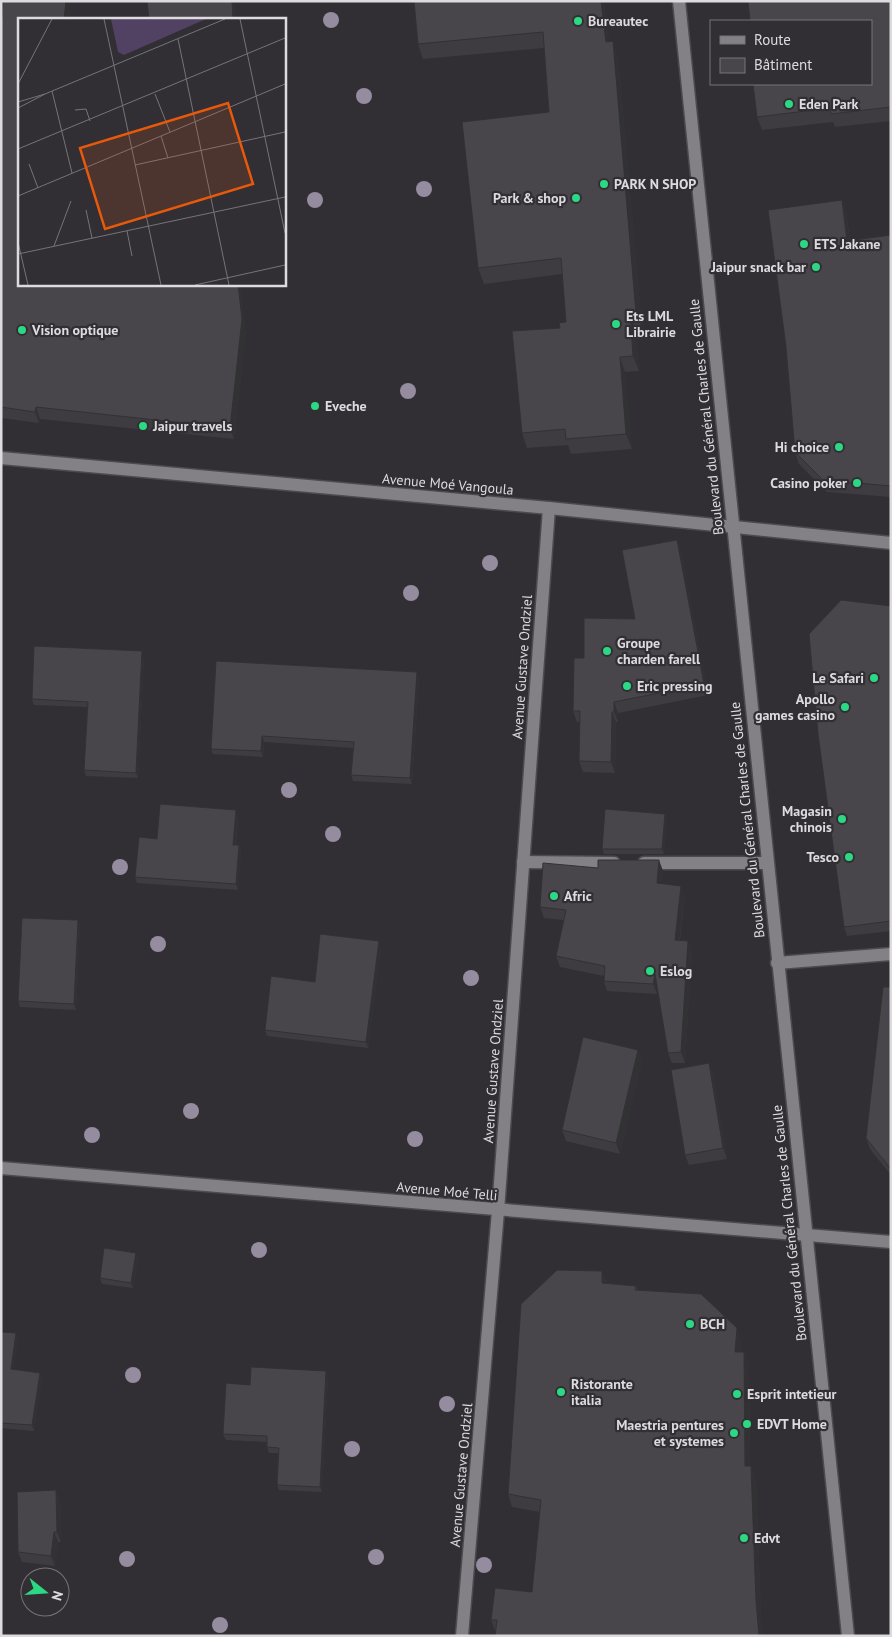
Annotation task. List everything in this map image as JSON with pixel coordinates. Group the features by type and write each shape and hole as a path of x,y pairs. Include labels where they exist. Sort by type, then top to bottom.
{"street":[{"name":"Boulevard du Général Charles de Gaulle","path":"679,1 777,964 848,1636"},
{"name":"Avenue Moé Vangoula","path":"1,458 549,508 891,543"},
{"name":"Avenue Gustave Ondziel","path":"462,1636 498,1211 549,508"},
{"path":"523,862 767,863"},
{"path":"777,964 891,954"},
{"name":"Avenue Moé Telli","path":"1,1168 498,1211 806,1233 891,1242"}],"building":[{"path":"3,1 66,1 64,18 18,18 18,285 238,285 242,319 230,428 36,407 35,412 1,407"},
{"path":"147,1 232,1 233,18 149,18"},
{"path":"414,1 601,1 606,42 613,41 636,313 630,313 633,356 620,357 626,434 566,439 565,429 522,433 512,331 560,328 559,323 566,322 561,258 478,268 462,122 549,112 543,32 418,44"},
{"path":"748,1 891,1 891,107 831,114 830,108 757,117 753,85 872,85 872,20 750,20"},
{"path":"842,200 847,241 891,235 891,486 823,480 795,452 786,347 768,210"},
{"path":"677,540 704,684 614,702 611,762 579,761 580,711 573,711 574,658 584,658 584,618 635,619 622,550"},
{"path":"841,600 891,606 891,921 844,927 818,734 809,634"},
{"path":"34,646 142,651 136,773 84,770 88,702 32,699"},
{"path":"216,661 417,672 410,778 351,775 354,742 262,736 261,751 211,749"},
{"path":"160,804 236,810 233,845 239,845 236,884 135,877 139,837 157,839"},
{"path":"605,809 665,814 662,849 602,849"},
{"path":"598,860 659,860 657,883 681,886 675,940 688,941 681,1052 668,1053 655,974 653,984 604,981 605,966 556,956 566,910 540,907 543,863 598,868"},
{"path":"22,918 78,920 74,1004 18,1001"},
{"path":"320,934 379,941 366,1042 265,1030 271,976 315,982"},
{"path":"883,987 891,987 891,1169 866,1138"},
{"path":"583,1037 638,1050 616,1143 562,1130"},
{"path":"709,1063 723,1148 685,1155 671,1070"},
{"path":"104,1248 136,1253 131,1283 100,1278"},
{"path":"557,1270 602,1271 602,1283 636,1286 635,1290 701,1294 737,1328 735,1352 744,1352 745,1466 751,1466 759,1636 495,1636 497,1620 491,1620 495,1588 532,1592 541,1500 508,1494 521,1304"},
{"path":"1,1332 16,1333 11,1369 40,1373 32,1425 1,1423"},
{"path":"251,1367 326,1371 320,1487 277,1485 279,1448 267,1447 267,1436 223,1434 226,1383 250,1385"},
{"path":"56,1490 57,1532 54,1532 51,1556 18,1552 17,1492"}],"place":[{"name":"Bureautec","path":"578,21"},
{"name":"Eden Park","path":"789,104"},
{"name":"PARK N SHOP","path":"604,184"},
{"name":"Park & shop","path":"576,198"},
{"name":"ETS Jakane","path":"804,244"},
{"name":"Jaipur snack bar","path":"816,267"},
{"name":"Ets LML Librairie","path":"616,324"},
{"name":"Vision optique","path":"22,330"},
{"name":"Eveche","path":"315,406"},
{"name":"Jaipur travels","path":"143,426"},
{"name":"Hi choice","path":"839,447"},
{"name":"Casino poker","path":"857,483"},
{"name":"Groupe charden farell","path":"607,651"},
{"name":"Le Safari","path":"874,678"},
{"name":"Eric pressing","path":"627,686"},
{"name":"Apollo games casino","path":"845,707"},
{"name":"Magasin chinois","path":"842,819"},
{"name":"Tesco","path":"849,857"},
{"name":"Afric","path":"554,896"},
{"name":"Eslog","path":"650,971"},
{"name":"BCH","path":"690,1324"},
{"name":"Ristorante italia","path":"561,1392"},
{"name":"Esprit intetieur","path":"737,1394"},
{"name":"EDVT Home","path":"747,1424"},
{"name":"Maestria pentures et systemes","path":"734,1433"},
{"name":"Edvt","path":"744,1538"}]}
